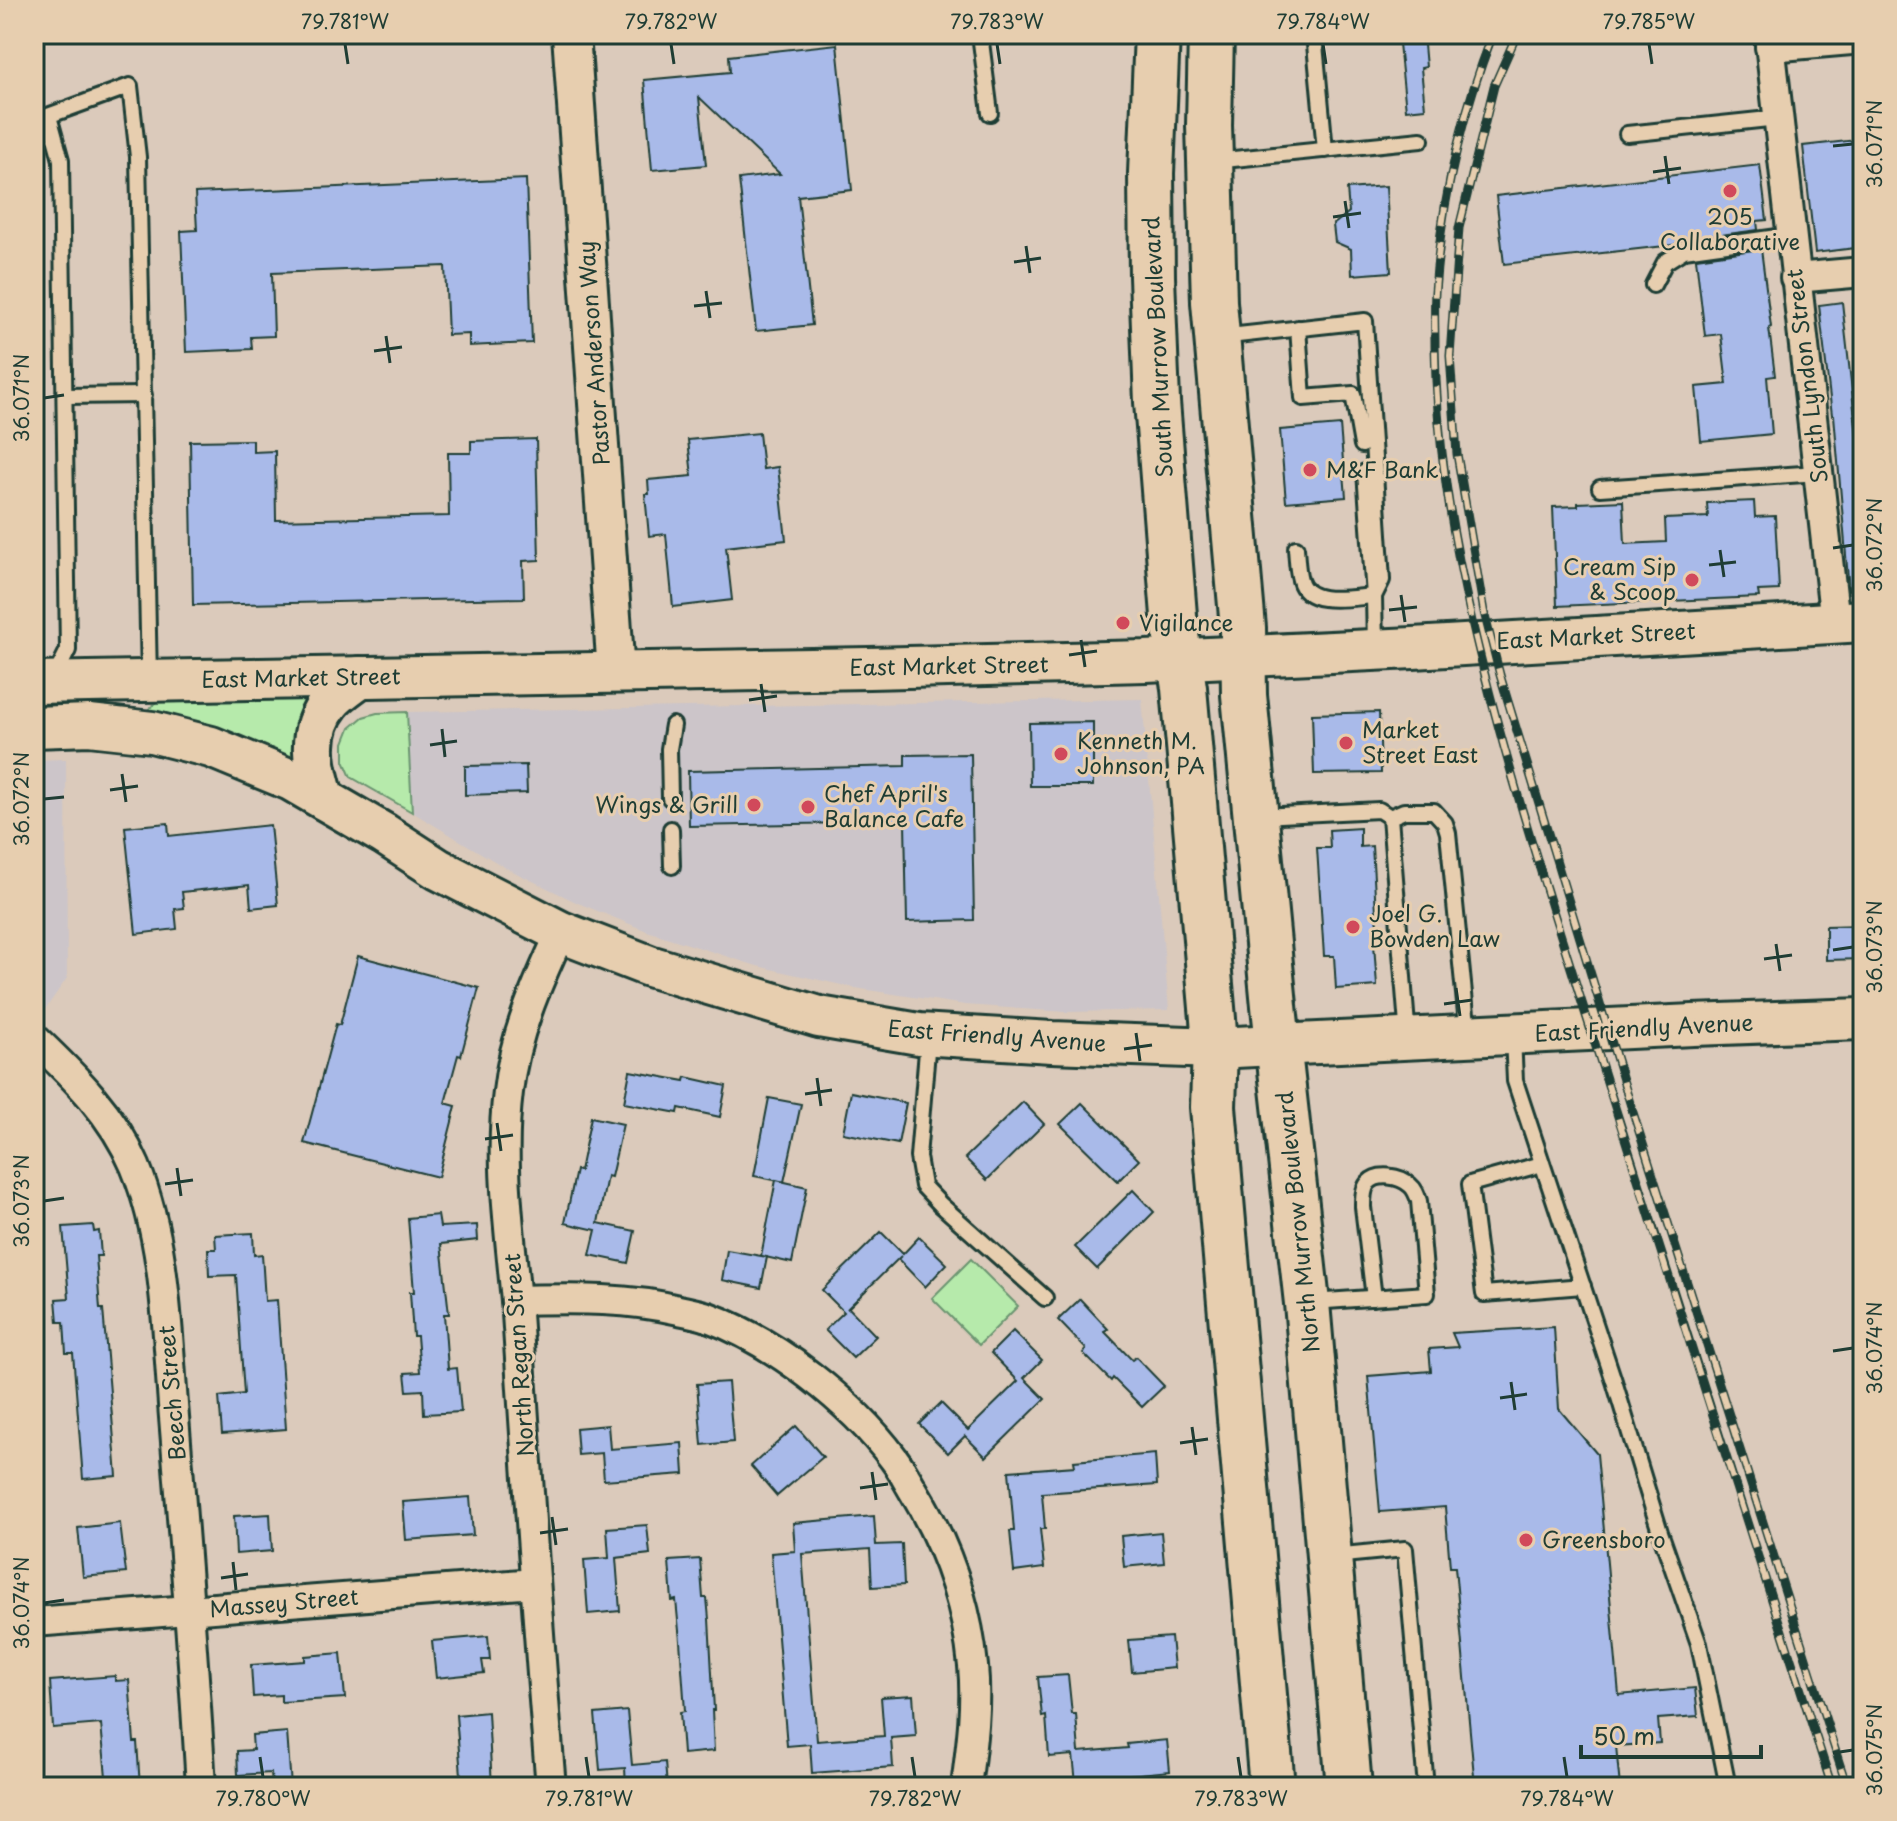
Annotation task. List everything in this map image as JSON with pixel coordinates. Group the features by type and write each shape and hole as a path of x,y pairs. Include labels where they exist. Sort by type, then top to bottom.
{"main road":[{"name":"South Murrow Boulevard","path":"1157,34 1151,173 1152,277 1157,402 1180,659"},
{"path":"1211,34 1209,162 1214,302 1243,657"},
{"name":"East Market Street","path":"42,683 994,665 1243,657 1849,622"},
{"name":"North Murrow Boulevard","path":"1243,657 1256,817 1307,1303 1349,1787"},
{"path":"1180,659 1215,1048 1214,1123 1272,1787"},
{"path":"324,799 315,771 313,746 319,721 330,701 360,677"},
{"path":"89,725 120,714 138,703 149,681"},
{"path":"34,727 89,725 152,732 211,747 291,780 324,799"},
{"name":"East Friendly Avenue","path":"324,799 438,869 561,932 649,966 819,1017 929,1034 1215,1048 1863,1019"}],"street":[{"name":"Pastor Anderson Way","path":"571,34 616,673"},
{"path":"1769,40 1863,39"},
{"name":"South Lyndon Street","path":"1769,40 1818,473 1849,622"},
{"path":"1795,278 1863,272"},
{"name":"North Regan Street","path":"551,1787 504,1153 507,1093 514,1052 525,1015 561,932"},
{"name":"Beech Street","path":"34,1038 77,1079 106,1114 134,1164 148,1202 163,1286 190,1610 201,1787"},
{"path":"516,1300 599,1298 663,1306 706,1316 748,1335 805,1371 855,1416 895,1459 946,1552 964,1611 973,1665 974,1709 966,1787"},
{"name":"Massey Street","path":"34,1622 535,1583"}],"lane":[{"path":"980,34 990,113"},
{"path":"1314,34 1325,150"},
{"path":"34,121 130,86 138,157 149,681"},
{"path":"42,683 68,650 61,160 49,116"},
{"path":"1627,134 1778,118"},
{"path":"1209,162 1421,140"},
{"path":"1653,285 1665,262 1684,250 1791,235"},
{"path":"1217,337 1365,321 1382,580 1374,596"},
{"path":"1298,328 1303,398 1353,394 1362,445"},
{"path":"66,396 144,395"},
{"path":"1365,472 1375,649"},
{"path":"1600,488 1818,473"},
{"path":"1296,548 1300,581 1311,596 1374,596"},
{"path":"670,798 669,749 673,725"},
{"path":"1256,817 1379,810 1390,817"},
{"path":"1390,817 1404,811 1434,811 1445,823 1468,1036"},
{"path":"1390,817 1408,1039"},
{"path":"671,829 672,866"},
{"path":"1513,1033 1515,1081 1699,1644 1728,1787"},
{"path":"929,1034 918,1157 923,1186 1045,1298"},
{"path":"1542,1164 1470,1184 1484,1294 1583,1286"},
{"path":"1307,1303 1374,1298 1427,1294 1419,1201 1411,1185 1389,1176 1376,1177 1367,1183 1363,1193 1374,1298"},
{"path":"1330,1556 1405,1549 1426,1787"}],"shaded area":[{"path":"1142,699 1169,1010 1067,1012 965,1005 855,988 757,966 647,931 578,903 506,868 412,812 407,712"},
{"path":"66,759 67,978 44,1011 34,1004 34,760"}],"green space":[{"path":"163,697 312,697 295,762 144,713"},
{"path":"407,712 412,812 351,777 344,761 344,743 350,728 363,717"},
{"path":"971,1259 1018,1306 979,1345 932,1298"}],"building":[{"path":"1398,34 1423,34 1426,67 1421,68 1425,108 1406,110"},
{"path":"837,44 852,190 798,196 812,325 756,331 739,179 780,174 699,97 706,165 652,170 644,80 730,72 729,56"},
{"path":"1856,140 1863,202 1863,247 1815,253 1803,146"},
{"path":"1760,165 1767,220 1757,221 1758,230 1683,240 1674,245 1504,264 1496,196"},
{"path":"526,179 532,343 469,346 469,334 448,335 445,266 272,273 274,336 251,337 252,349 186,352 181,231 197,230 195,193"},
{"path":"1386,186 1391,272 1352,275 1351,249 1335,242 1333,225 1349,212 1347,189"},
{"path":"1761,249 1775,376 1767,377 1772,434 1701,441 1696,387 1727,384 1721,334 1705,336 1696,258"},
{"path":"1842,302 1857,436 1863,436 1863,589 1849,590 1834,415 1819,305"},
{"path":"1340,425 1346,497 1286,502 1280,430"},
{"path":"759,433 763,469 778,467 786,540 726,547 732,600 673,607 666,534 649,536 645,494 649,494 648,480 692,476 688,440"},
{"path":"536,439 539,560 523,561 524,598 193,605 190,441 253,440 253,452 275,451 276,520 449,516 448,453 471,453 471,441"},
{"path":"1623,501 1625,544 1666,542 1665,519 1708,517 1707,503 1754,501 1755,517 1775,516 1779,590 1758,591 1759,597 1557,606 1553,507"},
{"name":"Market Street East","path":"1379,712 1381,773 1314,774 1312,714"},
{"path":"1093,722 1093,786 1030,786 1029,723"},
{"path":"971,754 974,920 907,922 905,822 689,826 688,771 905,766 905,755"},
{"path":"526,765 527,793 465,795 465,766"},
{"path":"168,823 169,836 270,825 278,905 251,908 249,885 182,892 184,908 175,909 177,929 136,934 125,827"},
{"path":"1360,828 1360,847 1372,846 1378,944 1374,944 1377,986 1336,989 1334,956 1324,956 1317,848 1330,848 1329,830"},
{"path":"1863,925 1863,959 1826,960 1826,926"},
{"path":"358,956 479,988 445,1103 456,1106 438,1177 304,1143"},
{"path":"630,1071 685,1081 686,1077 726,1086 720,1117 679,1108 678,1113 624,1103"},
{"path":"851,1092 906,1103 898,1144 843,1133"},
{"path":"769,1098 801,1104 784,1182 754,1176"},
{"path":"1023,1102 1044,1124 987,1180 965,1158"},
{"path":"1082,1103 1139,1160 1118,1181 1060,1124"},
{"path":"591,1117 623,1124 611,1177 607,1176 598,1223 635,1231 628,1263 590,1255 596,1230 565,1223"},
{"path":"776,1180 807,1187 792,1263 761,1256"},
{"path":"1133,1190 1154,1212 1097,1269 1075,1247"},
{"path":"438,1215 440,1227 477,1225 478,1240 441,1244 449,1314 444,1314 448,1369 457,1368 461,1412 424,1414 423,1390 407,1391 405,1373 420,1372 417,1336 413,1336 410,1292 414,1292 408,1218"},
{"path":"93,1225 94,1232 99,1231 101,1256 96,1256 117,1476 83,1479 73,1353 66,1353 64,1322 58,1322 56,1299 69,1298 63,1227"},
{"path":"881,1232 903,1254 919,1237 947,1264 925,1287 898,1259 901,1256 847,1309 876,1336 853,1358 825,1330 844,1312 822,1290"},
{"path":"253,1233 254,1255 262,1254 265,1301 277,1300 286,1429 222,1434 219,1397 244,1394 236,1275 209,1276 208,1249 216,1249 215,1235"},
{"path":"727,1250 767,1257 761,1288 722,1280"},
{"path":"1080,1299 1108,1329 1104,1331 1132,1360 1136,1357 1164,1386 1142,1407 1083,1353 1086,1349 1058,1320"},
{"name":"Greensboro","path":"1554,1327 1559,1409 1597,1454 1619,1695 1695,1688 1698,1716 1658,1719 1660,1743 1616,1746 1620,1787 1475,1787 1455,1567 1450,1567 1445,1507 1380,1512 1368,1376 1431,1371 1429,1349 1458,1347 1452,1333"},
{"path":"1013,1331 1042,1360 1024,1378 1045,1399 986,1457 965,1436 948,1453 919,1424 941,1403 968,1430 1018,1381 991,1353"},
{"path":"728,1382 733,1442 702,1445 697,1384"},
{"path":"608,1425 610,1449 682,1443 684,1474 604,1480 602,1453 578,1455 576,1428"},
{"path":"796,1426 823,1457 777,1496 751,1466"},
{"path":"1155,1454 1157,1485 1042,1493 1045,1529 1040,1529 1044,1568 1014,1572 1009,1471 1075,1466 1074,1461"},
{"path":"470,1497 473,1535 406,1540 403,1502"},
{"path":"270,1514 272,1551 236,1554 234,1516"},
{"path":"874,1516 876,1545 902,1544 904,1585 872,1587 870,1549 802,1554 817,1741 884,1736 881,1697 913,1695 916,1736 891,1738 893,1767 812,1773 810,1744 787,1746 771,1553 795,1551 793,1523"},
{"path":"120,1523 126,1573 83,1577 78,1528"},
{"path":"647,1525 650,1554 616,1558 620,1611 588,1614 584,1560 609,1558 607,1528"},
{"path":"1161,1532 1164,1563 1124,1567 1121,1536"},
{"path":"700,1559 703,1598 707,1598 709,1619 714,1751 683,1754 680,1712 685,1711 680,1641 676,1600 672,1601 669,1561"},
{"path":"488,1636 490,1660 482,1660 484,1673 436,1678 432,1641"},
{"path":"1171,1637 1174,1668 1132,1672 1129,1640"},
{"path":"341,1653 345,1698 281,1702 281,1695 253,1697 251,1665 305,1661 305,1656"},
{"path":"1068,1675 1072,1714 1076,1714 1079,1752 1128,1748 1127,1744 1167,1740 1170,1771 1130,1775 1130,1779 1076,1783 1073,1755 1049,1757 1046,1716 1042,1717 1038,1677"},
{"path":"115,1676 115,1681 129,1680 140,1787 107,1787 101,1724 53,1728 50,1681"},
{"path":"627,1711 632,1765 665,1762 667,1787 626,1787 625,1768 600,1770 595,1714"},
{"path":"488,1712 492,1787 462,1787 456,1715"},
{"path":"287,1732 291,1787 272,1787 271,1773 238,1775 237,1751 253,1750 252,1735"}],"railway":[{"path":"1493,34 1471,96 1454,160 1442,226 1435,292 1438,417 1458,557 1487,684 1536,856 1832,1787"},
{"path":"1517,34 1494,86 1459,228 1450,356 1457,454 1484,612 1500,675 1630,1103 1847,1787"}],"place":[{"name":"205 Collaborative","path":"1730,191"},
{"name":"M&F Bank","path":"1310,470"},
{"name":"Cream Sip & Scoop","path":"1692,580"},
{"name":"Vigilance","path":"1123,623"},
{"name":"Market Street East","path":"1346,743"},
{"name":"Kenneth M. Johnson, PA","path":"1061,754"},
{"name":"Wings & Grill","path":"754,805"},
{"name":"Chef April's Balance Cafe","path":"808,807"},
{"name":"Joel G. Bowden Law","path":"1353,927"},
{"name":"Greensboro","path":"1526,1540"}]}
